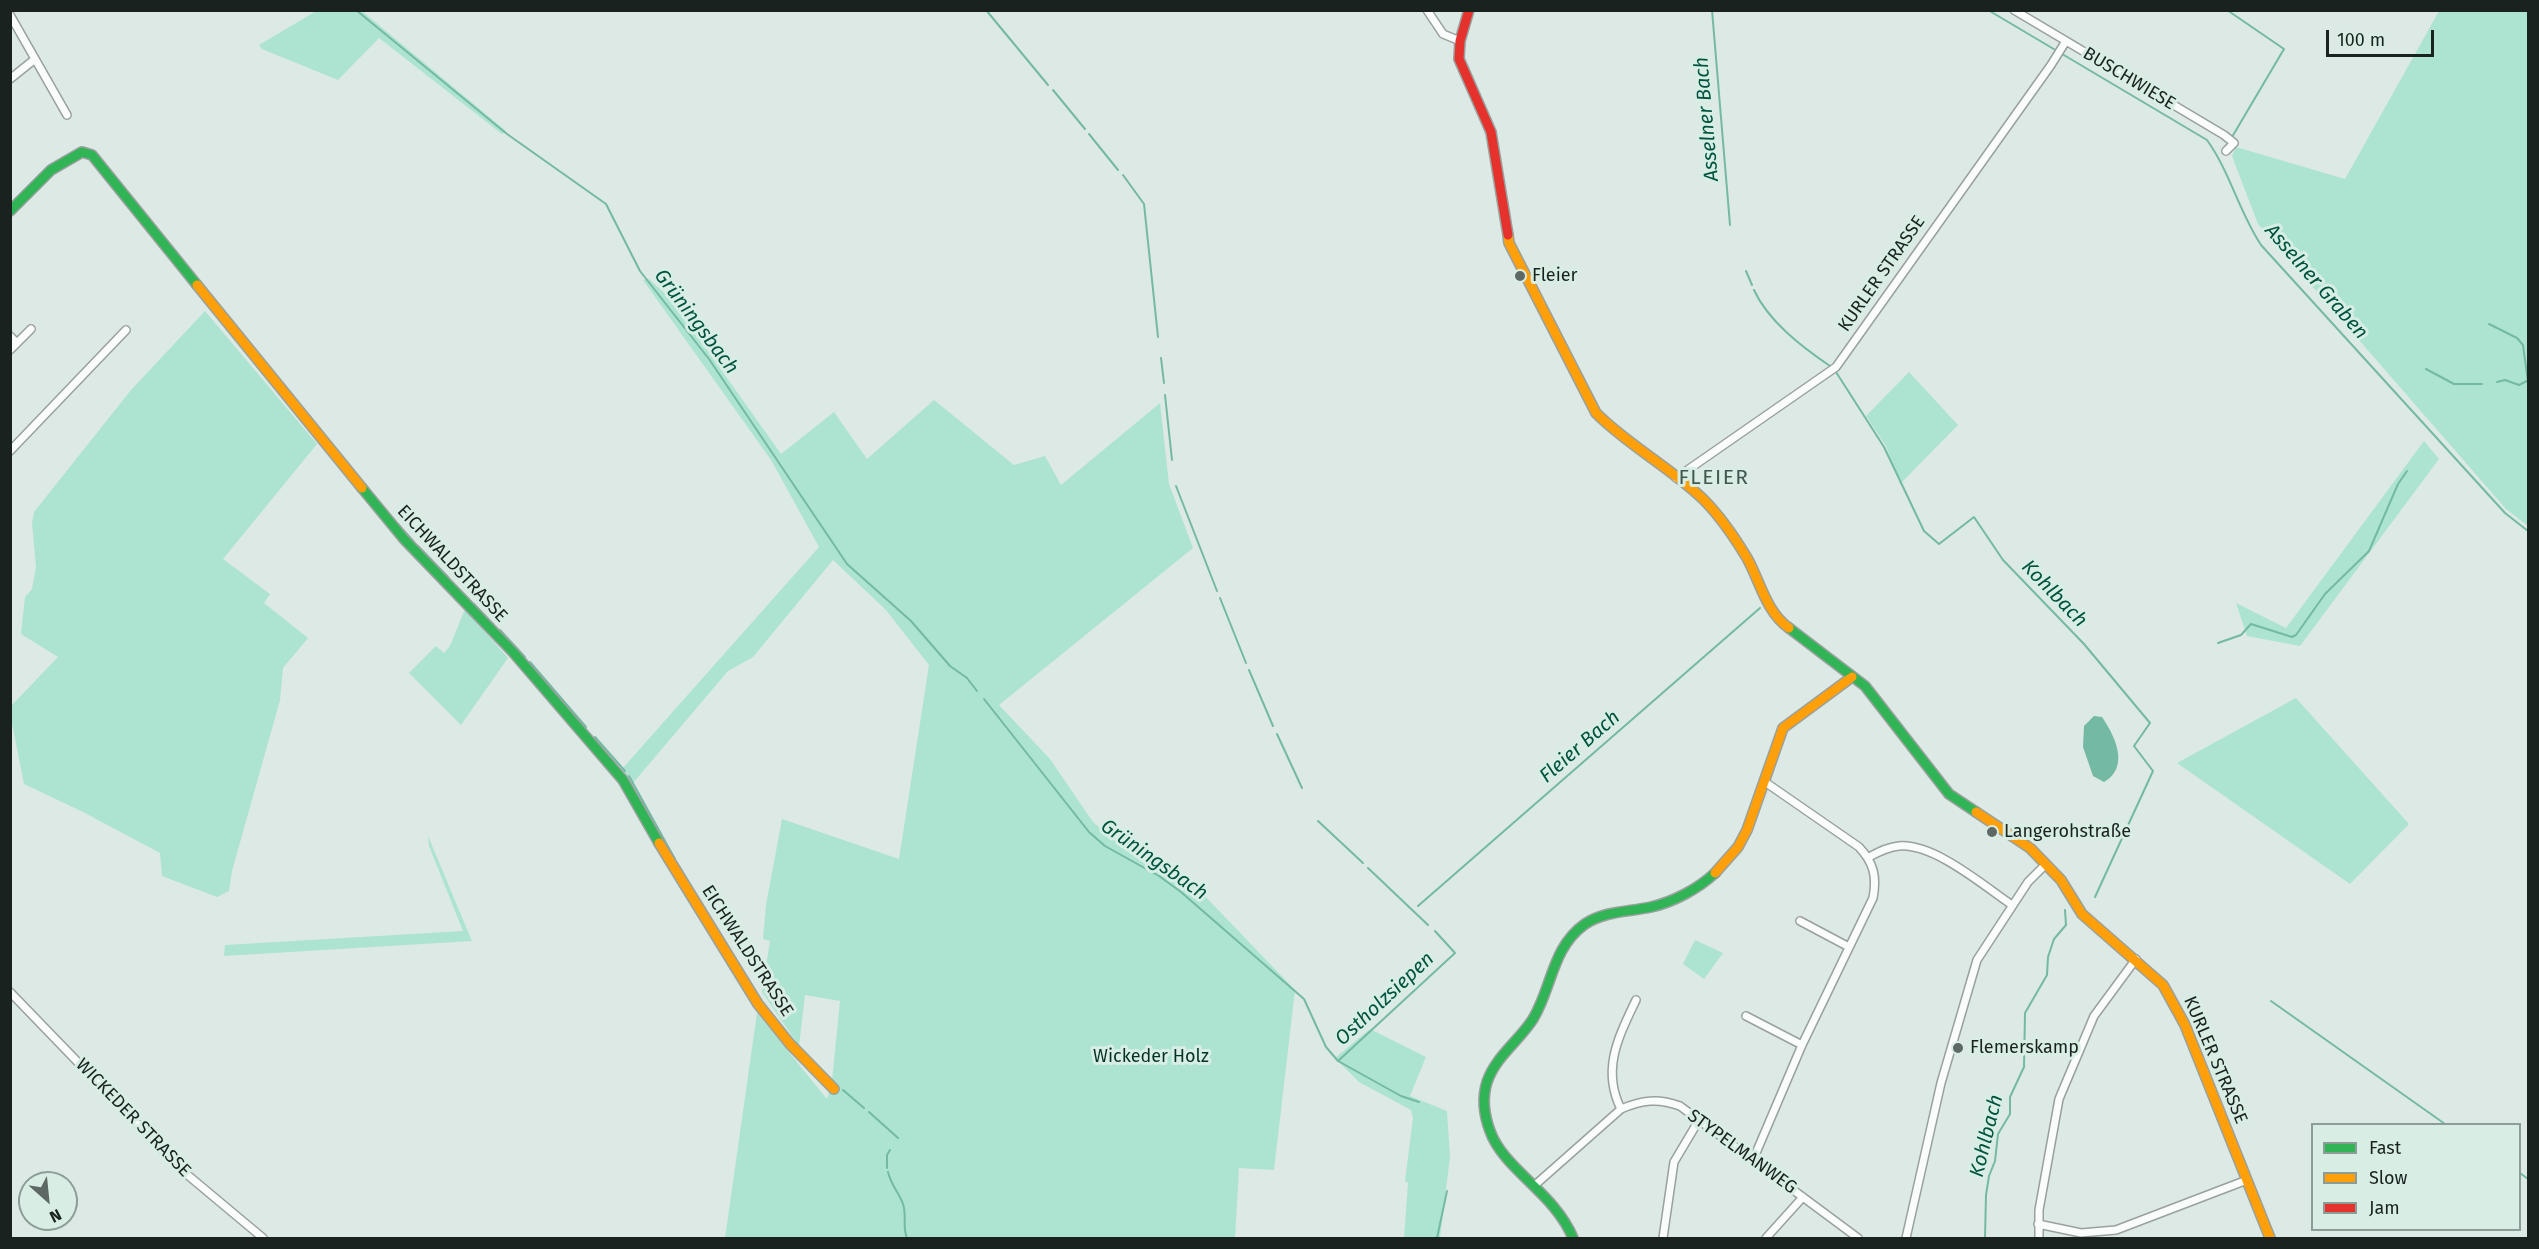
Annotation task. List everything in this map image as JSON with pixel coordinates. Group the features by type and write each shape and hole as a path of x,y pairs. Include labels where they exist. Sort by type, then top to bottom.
{"street":[{"path":"1427,10 1446,37 1460,42"},
{"name":"KURLER STRASSE","path":"1468,10 1460,42 1461,67 1491,132 1505,230 1524,274 1596,412 1616,433 1702,498 1732,535 1780,623 1834,660 1854,679 1866,696 1874,700 1949,794 1971,811 2023,842 2061,880 2067,894 2092,924 2157,978 2175,1002 2270,1239"},
{"name":"BUSCHWIESE","path":"2014,10 2224,135 2234,143 2226,151"},
{"path":"10,15 67,116"},
{"name":"KURLER STRASSE","path":"1676,478 1836,367 2054,62 2065,42"},
{"path":"10,79 35,59"},
{"name":"EICHWALDSTRASSE","path":"10,211 63,161 82,152 92,155 404,539 513,652 617,772 758,1004 790,1044 834,1089"},
{"path":"10,350 31,329"},
{"path":"10,451 126,330"},
{"path":"10,336 17,343"},
{"path":"1573,1239 1567,1223 1504,1153 1492,1135 1485,1117 1485,1091 1498,1061 1535,1015 1558,952 1569,938 1591,921 1617,911 1653,906 1711,877 1747,833 1755,818 1778,736 1783,728 1854,679"},
{"path":"1753,1160 1802,1045 1874,898 1875,877 1869,857 1820,818 1765,782"},
{"path":"1869,857 1888,848 1900,846 1922,849 2012,905"},
{"path":"1906,1239 1939,1092 1972,973 1984,948 2012,905 2028,882 2045,865"},
{"path":"1800,921 1850,947"},
{"path":"2039,1239 2038,1224 2059,1099 2094,1016 2136,959"},
{"name":"WICKEDER STRASSE","path":"10,992 184,1172 263,1239"},
{"path":"1621,1109 1612,1079 1612,1055 1636,1000"},
{"path":"1746,1016 1802,1045"},
{"name":"STYPELMANWEG","path":"1534,1185 1621,1109 1637,1102 1658,1100 1680,1107 1699,1120 1858,1239"},
{"path":"1663,1239 1674,1162 1699,1120"},
{"path":"2038,1224 2081,1233 2116,1230 2247,1180"},
{"path":"1766,1239 1803,1197"}],"green space":[{"path":"318,10 362,11 506,131 502,134 379,38 338,80 262,49 259,45"},
{"path":"2439,11 2528,11 2528,526 2506,509 2258,224 2232,156 2236,147 2345,179"},
{"name":"Wickeder Holz","path":"649,279 671,299 781,454 834,412 867,459 934,400 1014,465 1045,456 1061,485 1160,403 1169,484 1193,548 999,705 1050,759 1093,822 1114,840 1168,866 1200,891 1295,990 1274,1170 1239,1168 1235,1238 725,1238 757,1013 827,1099 832,1081 840,1001 805,995 799,1046 762,992 770,941 763,939 766,905 782,819 899,859 929,665 886,610 833,560 753,657 728,671 633,783 622,769 819,547 771,460 643,280"},
{"path":"205,311 317,444 223,559 270,594 264,603 308,638 283,668 280,700 232,871 229,891 217,897 162,876 160,853 24,784 10,713 11,706 58,657 21,634 25,597 32,589 36,567 32,523 34,512 131,390"},
{"path":"1909,372 1958,425 1900,484 1886,446 1866,416"},
{"path":"2424,441 2439,459 2300,646 2247,636 2236,603 2286,628"},
{"path":"465,609 508,658 461,725 409,673 436,646 444,653 450,646"},
{"path":"2296,698 2409,824 2350,884 2177,763"},
{"path":"428,836 472,941 224,956 225,945 463,931 429,846"},
{"path":"1695,940 1723,953 1704,979 1683,964"},
{"path":"1370,1029 1426,1057 1410,1096 1447,1111 1450,1157 1440,1238 1404,1238 1408,1183 1405,1181 1413,1118 1411,1110 1359,1082 1335,1058"}],"shaded area":[{"path":"2094,716 2102,717 2118,751 2116,768 2112,776 2104,782 2093,776 2083,747 2084,726"}],"waterway":[{"name":"Grüningsbach","path":"356,10 507,134 606,204 640,271 709,359 847,564 911,621 950,666 967,678 977,691"},
{"name":"Ostholzsiepen","path":"986,10 1048,85"},
{"name":"Asselner Bach","path":"1712,10 1730,225"},
{"name":"Asselner Graben","path":"1988,10 2207,140 2222,165 2261,245 2505,513 2528,531"},
{"path":"2227,10 2284,49 2232,137"},
{"name":"Ostholzsiepen","path":"1053,90 1085,129"},
{"name":"Ostholzsiepen","path":"1089,134 1118,170"},
{"name":"Ostholzsiepen","path":"1123,175 1144,204 1158,337"},
{"name":"Asselner Bach","path":"1746,271 1752,285"},
{"name":"Asselner Bach","path":"1754,290 1777,323 1797,342 1830,366"},
{"path":"2489,324 2517,338 2523,345 2528,382"},
{"name":"Ostholzsiepen","path":"1161,358 1164,383"},
{"path":"2426,369 2454,384 2482,384"},
{"name":"Kohlbach","path":"1836,372 1884,447 1924,531 1939,544 1974,517 2003,560 2084,644 2150,723 2134,746 2153,771 2095,897"},
{"path":"2497,382 2505,380 2519,385 2527,381"},
{"name":"Ostholzsiepen","path":"1165,395 1172,460"},
{"path":"2218,643 2241,635 2251,624 2292,637 2296,635 2325,594 2369,551 2398,484 2407,471"},
{"name":"Ostholzsiepen","path":"1176,486 1217,591"},
{"path":"398,524 414,542"},
{"path":"418,546 448,577"},
{"path":"452,582 469,599"},
{"name":"Ostholzsiepen","path":"1220,598 1246,663"},
{"path":"474,604 494,625"},
{"name":"Fleier Bach","path":"1418,906 1760,608"},
{"path":"500,630 525,657"},
{"path":"530,662 586,727"},
{"name":"Ostholzsiepen","path":"1249,670 1273,726"},
{"name":"Grüningsbach","path":"984,699 1089,832 1105,846 1159,876 1181,892 1304,999 1326,1047 1338,1061 1401,1096 1419,1102"},
{"name":"Ostholzsiepen","path":"1277,734 1302,788"},
{"path":"595,737 625,771"},
{"path":"629,776 675,859"},
{"name":"Ostholzsiepen","path":"1318,821 1363,863"},
{"path":"679,866 685,877"},
{"name":"Ostholzsiepen","path":"1368,868 1428,925"},
{"name":"Kohlbach","path":"1985,1238 1986,1195 1989,1176 1995,1161 1998,1134 2010,1114 2010,1097 2024,1067 2025,1013 2047,975 2048,957 2054,939 2066,925 2065,910"},
{"name":"Ostholzsiepen","path":"1338,1061 1455,953 1435,931"},
{"path":"2271,1001 2444,1123"},
{"path":"843,1090 864,1108"},
{"path":"869,1112 898,1138"},
{"path":"887,1168 887,1155 890,1150"},
{"path":"888,1172 903,1204 907,1238"},
{"path":"2521,1174 2528,1179"},
{"path":"1437,1238 1447,1191"}],"traffic: fast":[{"path":"10,211 51,170 82,152 92,155 197,285"},
{"path":"362,488 404,539 513,652 623,780 659,843"},
{"path":"1789,628 1865,686 1949,794 1976,812"},
{"path":"1573,1238 1554,1207 1517,1170 1497,1145 1485,1113 1484,1100 1487,1082 1496,1064 1533,1019 1559,956 1574,933 1585,924 1600,917 1616,912 1651,907 1676,898 1715,873"}],"traffic: slow":[{"path":"1508,235 1509,243 1596,413 1622,436 1690,487 1709,506 1727,527 1747,558 1769,605 1789,628"},
{"path":"197,285 362,488"},
{"path":"1715,873 1738,847 1747,830 1783,728 1852,677"},
{"path":"1976,812 2030,848 2061,880 2082,914 2163,985 2185,1025 2270,1238"},
{"path":"659,843 758,1004 790,1044 834,1089"}],"traffic: jam":[{"path":"1469,10 1460,41 1459,59 1491,132 1508,235"}],"place":[{"name":"Fleier","path":"1520,276"},
{"name":"Langerohstraße","path":"1992,832"},
{"name":"Flemerskamp","path":"1958,1048"}],"district":[{"name":"FLEIER","path":"1714,478"}]}
